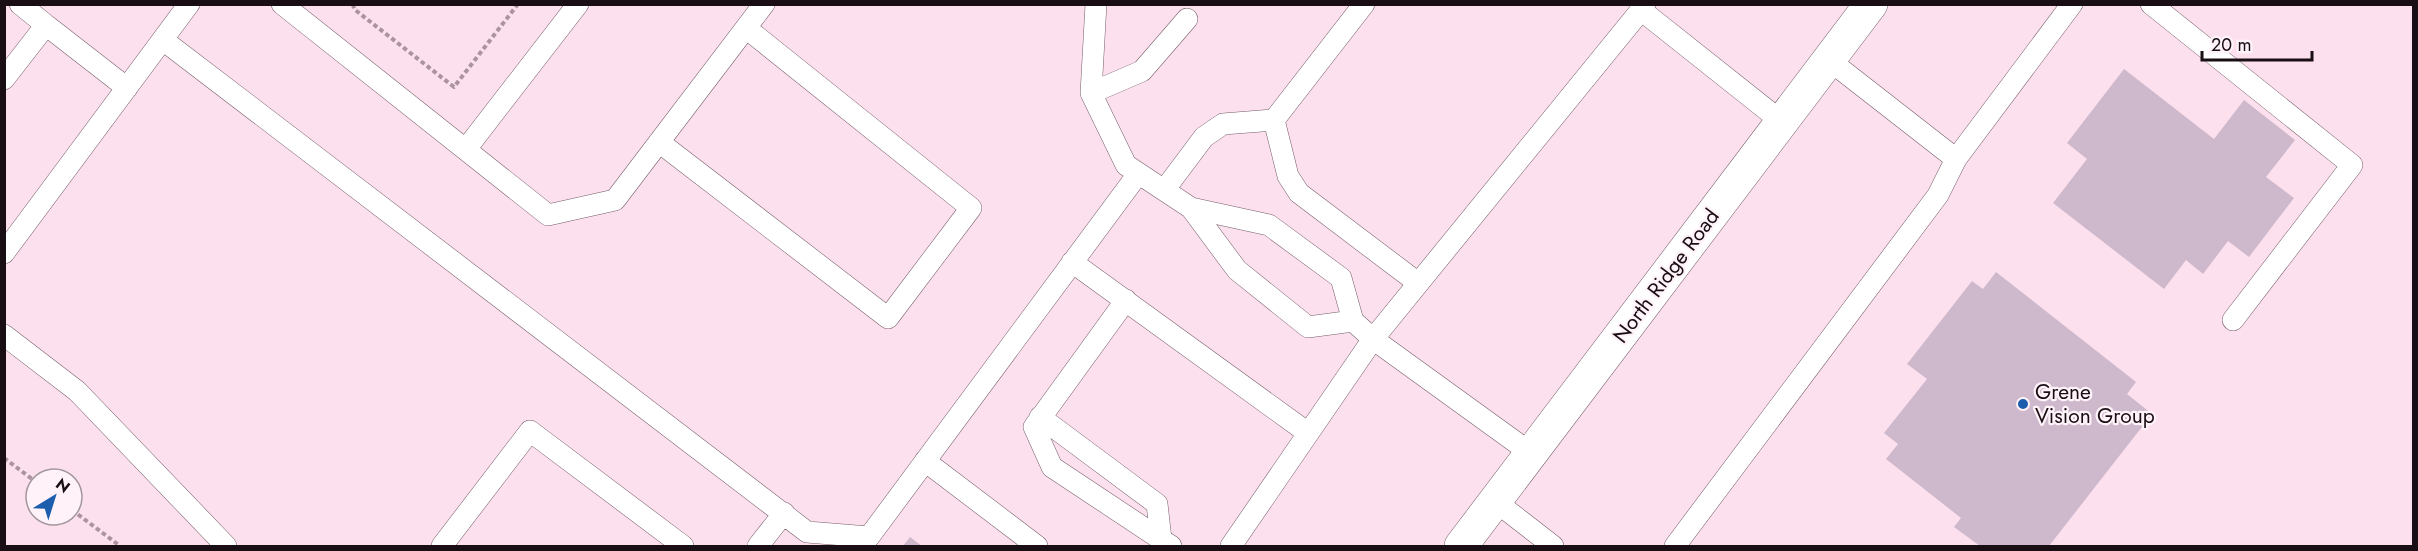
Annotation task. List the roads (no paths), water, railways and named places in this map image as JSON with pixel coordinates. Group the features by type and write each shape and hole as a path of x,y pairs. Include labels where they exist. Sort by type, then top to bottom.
{"main road":[{"name":"North Ridge Road","path":"1461,546 1871,4"}],"lane":[{"path":"20,4 127,88"},
{"path":"4,253 189,4"},
{"path":"465,149 578,4"},
{"path":"295,9 548,215 615,200 764,4"},
{"path":"1096,4 1091,93 1126,165 1191,208 1237,270 1308,327 1353,321"},
{"path":"1165,189 1204,137 1223,124 1274,120 1364,4"},
{"path":"1675,546 1938,195 1956,159 2072,4"},
{"path":"2151,4 2352,165 2233,320"},
{"path":"1231,546 1373,339 1643,7 1782,122"},
{"path":"1091,93 1142,71 1187,19"},
{"path":"4,79 46,25"},
{"path":"659,142 888,318 971,208 746,28"},
{"path":"163,40 807,532 869,537 1138,174"},
{"path":"1829,60 1956,159"},
{"path":"1274,120 1288,176 1299,193 1418,284"},
{"path":"1191,208 1269,225 1341,278 1353,321 1373,339 1532,454"},
{"path":"1072,262 1308,433"},
{"path":"1126,300 1034,427 1052,466 1166,543"},
{"path":"4,335 77,391 226,546"},
{"path":"1040,417 1157,504 1166,543"},
{"path":"442,546 530,431 683,546"},
{"path":"925,461 1037,546"},
{"path":"1496,501 1553,546"},
{"path":"758,546 784,513"}],"place":[{"name":"Grene Vision Group","path":"2023,404"}]}
